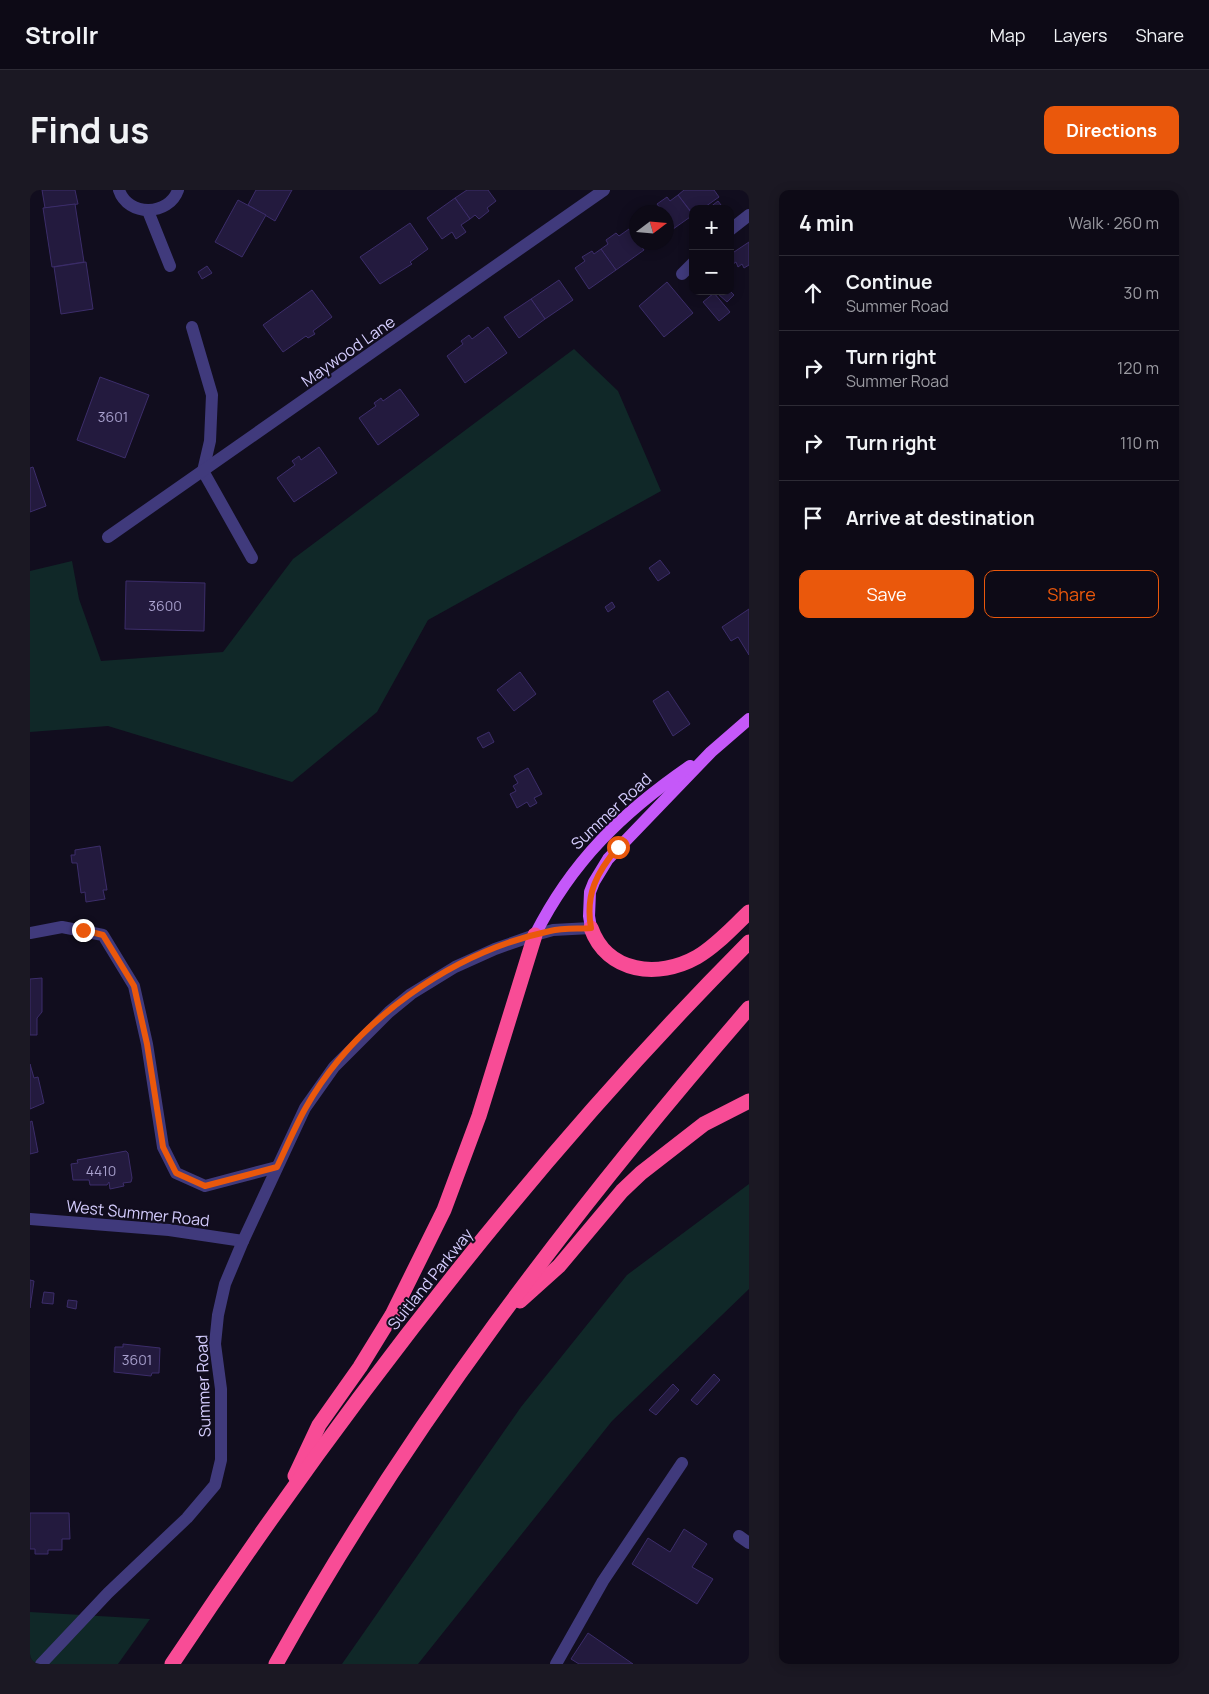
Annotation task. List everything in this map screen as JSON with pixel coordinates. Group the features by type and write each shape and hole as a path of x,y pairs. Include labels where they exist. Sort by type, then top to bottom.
{"highway":[{"path":"591,928 596,940 612,959 634,968 659,970 683,964 706,952 749,912"},
{"path":"280,1509 319,1424 378,1341 406,1290 440,1219 479,1116 535,935"},
{"name":"Suitland Parkway","path":"172,1664 280,1509 387,1361 506,1212 586,1118 749,942"},
{"path":"276,1664 384,1486 496,1322 611,1171 749,1008"},
{"path":"496,1322 560,1266 622,1191 641,1173 704,1124 749,1101"}],"main road":[{"name":"Summer Road","path":"591,928 589,916 590,892 600,870 618,847 711,752 749,719"},
{"name":"Summer Road","path":"535,935 567,879 596,843 655,790 711,752"}],"street":[{"path":"119,190 130,204 137,209 148,211 168,205 178,190"},
{"name":"Maywood Lane","path":"108,537 604,190"},
{"path":"148,211 170,266"},
{"path":"734,227 749,216"},
{"path":"682,274 689,267"},
{"path":"192,327 212,395 210,441 203,471 252,558"},
{"path":"30,933 62,927 103,935 134,986 147,1044 163,1147 176,1173 205,1186 277,1167"},
{"name":"Summer Road","path":"42,1664 108,1593 187,1518 215,1484 221,1460 221,1389 215,1344 218,1315 226,1284 243,1241 305,1108 334,1067 375,1024 411,994 448,971 478,956 535,935 553,930 591,928"},
{"name":"West Summer Road","path":"30,1219 169,1230 243,1241"},
{"path":"556,1664 603,1581 682,1462"}],"green space":[{"path":"574,349 618,391 661,491 428,620 377,712 292,782 108,726 30,732 30,571 72,561 79,599 101,661 223,652 293,559"},
{"path":"749,1184 749,1289 612,1421 418,1664 342,1664 521,1407 627,1275"},
{"path":"30,1612 150,1619 118,1664 30,1664"}],"building":[{"path":"42,190 75,190 78,204 45,208"},
{"path":"256,190 292,190 275,221 248,205"},
{"path":"467,190 488,190 496,201 487,208 489,211 479,219 475,215 470,219 455,198"},
{"path":"684,190 714,190 719,197 708,205 689,205 689,209 678,195"},
{"path":"678,195 689,210 689,218 674,228 674,205 657,204 667,197 670,201"},
{"path":"455,198 470,219 461,225 466,232 456,239 452,232 442,239 427,218"},
{"path":"238,200 266,215 242,257 215,242"},
{"path":"718,201 721,205 713,205"},
{"path":"75,204 84,262 52,267 43,208"},
{"path":"410,223 428,249 410,262 412,264 380,284 360,257"},
{"path":"629,229 629,250 644,250 616,270 601,249 608,244 606,240 616,233 619,236"},
{"path":"749,242 749,265 744,268 742,264 738,267 736,262 734,263 734,252"},
{"path":"601,249 616,270 589,289 575,268 585,261 582,257 592,251 594,254"},
{"path":"86,262 93,309 61,314 54,267"},
{"path":"207,266 212,273 202,279 198,272"},
{"path":"559,280 573,300 545,319 531,299"},
{"path":"667,282 693,313 664,337 639,306"},
{"path":"312,290 332,317 313,331 315,334 308,338 306,336 283,352 263,325"},
{"path":"712,295 716,295 730,312 719,321 703,302"},
{"path":"719,295 734,295 727,302"},
{"path":"531,299 545,319 519,338 504,317"},
{"path":"488,327 507,353 465,383 447,356 463,344 461,341 469,335 472,339"},
{"path":"100,377 149,395 125,458 77,440"},
{"path":"400,389 419,415 378,445 359,418 376,406 374,403 381,398 383,401"},
{"path":"319,447 337,473 294,502 277,478 295,465 292,461 299,456 301,460"},
{"path":"33,467 46,506 30,512 30,468"},
{"path":"660,560 670,573 658,581 649,568"},
{"path":"126,581 205,583 204,631 125,629"},
{"path":"612,602 615,607 608,612 605,607"},
{"path":"749,609 749,655 738,637 731,641 722,627"},
{"path":"520,672 536,694 514,711 497,690"},
{"path":"668,691 690,724 673,736 653,701"},
{"path":"489,732 494,742 483,748 477,738"},
{"path":"528,768 542,794 534,798 537,803 530,807 527,802 517,808 510,794 516,791 513,786 518,783 514,776"},
{"path":"100,846 107,890 103,890 105,899 86,902 85,892 81,893 77,863 72,863 71,855 75,855 75,850"},
{"path":"42,978 42,1012 37,1018 37,1035 30,1035 30,979"},
{"path":"30,1064 34,1078 38,1077 44,1103 30,1109"},
{"path":"32,1121 38,1152 30,1154 30,1122"},
{"path":"126,1151 128,1153 132,1178 131,1182 123,1183 124,1186 110,1189 109,1182 107,1185 90,1185 89,1180 73,1180 71,1164 78,1163 77,1160"},
{"path":"30,1280 34,1281 30,1308"},
{"path":"44,1292 54,1293 53,1304 42,1303"},
{"path":"68,1300 77,1301 76,1309 67,1307"},
{"path":"123,1344 160,1348 159,1373 152,1373 151,1376 114,1372 115,1347 123,1347"},
{"path":"714,1374 720,1380 697,1405 691,1400"},
{"path":"673,1384 679,1390 656,1415 649,1410"},
{"path":"30,1513 69,1513 70,1539 62,1539 62,1550 48,1550 48,1554 35,1554 35,1549 30,1549"},
{"path":"684,1529 707,1544 692,1567 713,1579 697,1604 632,1564 648,1538 670,1552"},
{"path":"588,1633 633,1664 579,1664 571,1659"}],"route":[{"path":"83,930 103,935 134,986 147,1044 163,1147 176,1173 205,1186 245,1177 277,1167 305,1108 334,1067 368,1031 411,994 455,967 495,948 553,930 591,928 589,916 590,892 600,870 618,847"}]}
